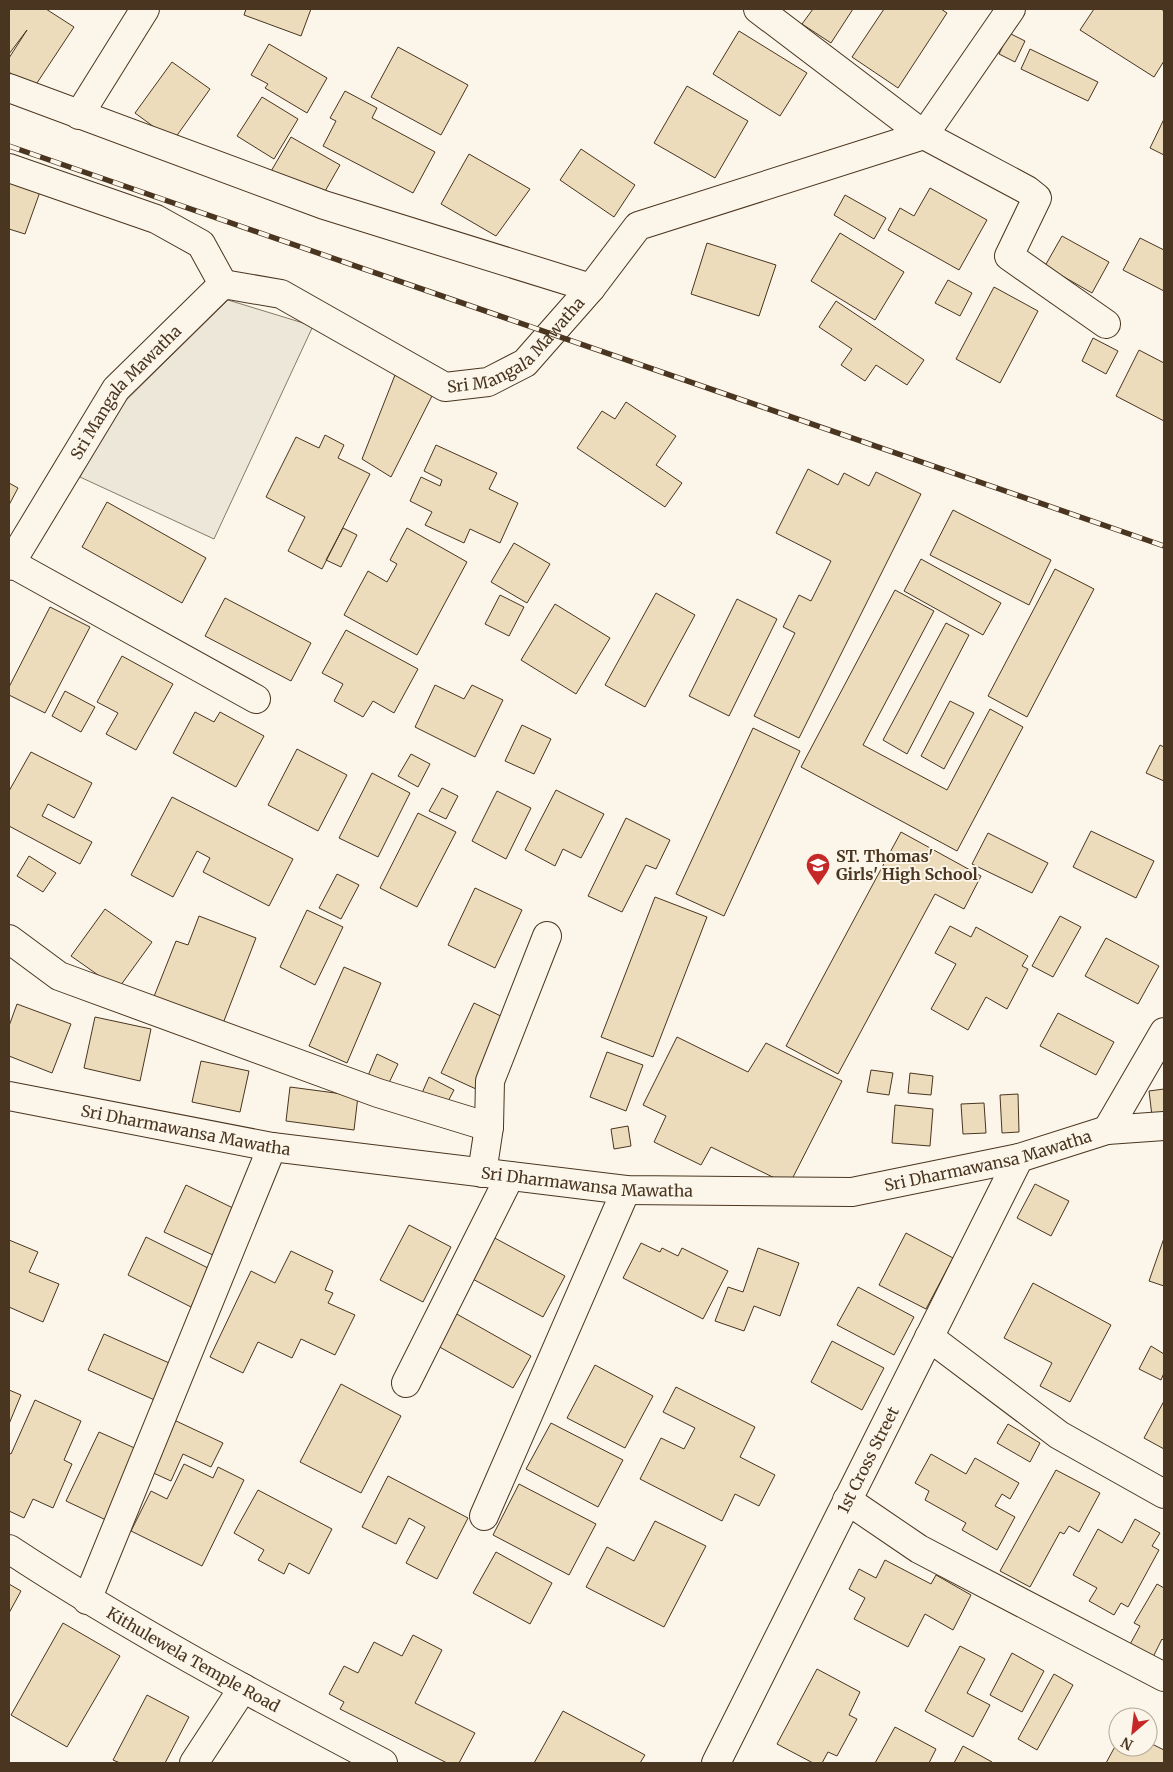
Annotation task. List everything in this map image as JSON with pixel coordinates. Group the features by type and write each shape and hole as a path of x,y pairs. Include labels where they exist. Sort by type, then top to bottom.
{"street":[{"path":"79,115 145,9"},
{"path":"758,9 924,135 1027,190 1037,198 1009,256 1106,324"},
{"path":"924,135 1011,9"},
{"path":"9,88 324,205 592,288"},
{"name":"Sri Mangala Mawatha","path":"10,565 116,389 223,284 281,294 446,387 488,382 525,363 592,288 638,226 924,135"},
{"path":"9,168 156,219 201,244 223,284"},
{"path":"10,565 256,699"},
{"path":"482,1173 489,1128 490,1081 547,936"},
{"path":"9,939 59,976 378,1093 489,1128"},
{"path":"1107,1130 1164,1032"},
{"name":"Sri Dharmawansa Mawatha","path":"9,1096 272,1147 626,1190 852,1192 1019,1158 1107,1130 1164,1126"},
{"path":"87,1600 272,1147"},
{"name":"1st Cross Street","path":"720,1762 847,1500 1019,1158"},
{"path":"406,1383 510,1176"},
{"path":"484,1516 626,1190"},
{"path":"929,1337 1060,1435 1164,1494"},
{"path":"847,1500 919,1549 1164,1677"},
{"name":"Kithulewela Temple Road","path":"9,1549 87,1600 243,1688 384,1763"},
{"path":"194,1763 243,1688"}],"shaded area":[{"path":"228,300 313,326 214,539 80,477 112,414"}],"building":[{"path":"9,9 46,9 74,27 33,89 9,72 9,58 27,30 9,54"},
{"path":"246,9 311,9 301,36 244,15"},
{"path":"813,9 853,9 831,43 802,24"},
{"path":"884,9 941,9 947,13 898,88 852,57"},
{"path":"1094,9 1161,9 1164,11 1164,61 1154,77 1080,30"},
{"path":"739,31 807,73 780,116 713,74"},
{"path":"1009,33 1025,41 1015,62 999,54"},
{"path":"269,44 327,78 307,113 265,88 268,84 251,75"},
{"path":"398,47 468,85 441,135 371,97"},
{"path":"1030,49 1098,82 1088,101 1021,69"},
{"path":"172,62 210,89 173,141 135,113"},
{"path":"687,86 748,121 715,178 654,143"},
{"path":"345,91 377,108 372,118 435,152 413,193 323,146 336,121 330,118"},
{"path":"262,97 298,119 274,159 237,136"},
{"path":"1164,119 1164,155 1150,148"},
{"path":"291,137 340,165 320,200 270,173"},
{"path":"581,149 635,185 614,217 560,180"},
{"path":"469,154 530,189 496,236 441,204"},
{"path":"9,177 41,189 25,234 9,229"},
{"path":"930,188 987,220 959,270 888,230 900,208 914,216"},
{"path":"845,195 886,218 874,239 834,215"},
{"path":"840,233 904,272 875,320 811,281"},
{"path":"1062,236 1109,262 1092,293 1045,266"},
{"path":"1140,238 1164,250 1164,291 1123,270"},
{"path":"707,243 776,265 759,316 691,294"},
{"path":"948,280 972,293 960,316 935,303"},
{"path":"994,287 1038,311 1000,383 956,359"},
{"path":"836,301 924,360 907,385 876,365 865,381 841,365 852,349 819,327"},
{"path":"1093,338 1118,351 1106,374 1082,361"},
{"path":"1139,350 1164,363 1164,421 1116,396"},
{"path":"395,375 433,394 391,477 362,459"},
{"path":"626,402 676,436 656,465 682,483 665,507 577,448 602,411 615,419"},
{"path":"325,435 344,445 338,458 370,474 322,569 288,551 305,517 266,497 296,437 319,448"},
{"path":"436,445 497,473 489,489 518,503 500,543 470,529 464,543 425,525 432,512 410,501 421,477 440,486 442,480 424,471"},
{"path":"808,469 838,485 844,473 869,486 876,472 921,494 799,738 754,716 795,633 783,627 799,595 811,601 831,561 776,533"},
{"path":"9,483 18,488 9,505"},
{"path":"107,502 206,558 182,603 82,547"},
{"path":"953,510 1051,560 1029,605 930,555"},
{"path":"343,528 357,535 341,567 326,560"},
{"path":"407,528 467,562 417,655 344,615 368,571 387,582 397,564 390,560"},
{"path":"514,543 550,564 527,603 491,582"},
{"path":"921,559 1001,603 983,635 904,591"},
{"path":"1055,569 1094,589 1027,717 988,696"},
{"path":"895,590 934,611 863,745 947,790 990,709 1023,727 957,851 801,767"},
{"path":"656,593 695,615 645,707 605,685"},
{"path":"500,595 524,607 509,636 485,624"},
{"path":"225,598 311,643 291,681 205,636"},
{"path":"737,599 777,619 729,716 689,696"},
{"path":"555,604 610,638 576,694 521,660"},
{"path":"50,607 90,627 45,713 9,695 9,687"},
{"path":"946,623 969,635 907,754 883,740"},
{"path":"346,630 418,669 394,713 373,701 363,717 334,701 343,684 322,673"},
{"path":"122,656 173,684 136,750 106,734 118,713 97,702"},
{"path":"435,685 464,699 472,685 503,700 475,757 415,727"},
{"path":"65,691 95,707 81,732 52,716"},
{"path":"950,701 974,713 944,769 921,756"},
{"path":"195,712 214,722 220,712 264,736 236,787 173,753"},
{"path":"522,725 551,739 534,774 505,761"},
{"path":"753,728 800,751 724,916 676,894"},
{"path":"1160,745 1164,747 1164,781 1146,773"},
{"path":"297,749 347,775 318,831 268,805"},
{"path":"31,752 92,783 74,818 48,804 42,816 92,842 80,864 9,826 9,791"},
{"path":"411,754 430,764 418,787 398,776"},
{"path":"372,773 410,793 378,857 339,838"},
{"path":"442,788 458,796 446,819 429,811"},
{"path":"556,790 604,814 581,858 563,849 555,866 525,850"},
{"path":"497,791 531,808 506,859 472,841"},
{"path":"172,797 293,859 269,906 203,872 210,858 197,851 173,897 131,875"},
{"path":"418,813 456,832 417,907 380,888"},
{"path":"626,818 670,840 656,869 646,865 622,912 588,896"},
{"path":"1091,831 1154,861 1136,898 1073,867"},
{"path":"901,832 981,876 964,909 935,894 838,1074 786,1046"},
{"path":"988,833 1048,863 1032,893 972,864"},
{"path":"29,856 56,873 43,892 17,876"},
{"path":"337,874 359,885 341,919 319,908"},
{"path":"475,888 522,910 495,968 448,945"},
{"path":"655,897 707,917 653,1057 601,1037"},
{"path":"105,909 152,942 118,989 71,956"},
{"path":"307,910 343,927 315,985 280,967"},
{"path":"199,916 256,938 222,1026 153,999 176,941 188,945"},
{"path":"1060,916 1081,927 1053,977 1032,966"},
{"path":"950,926 971,937 976,927 1028,956 1022,966 1028,969 1007,1009 986,997 968,1030 931,1009 956,964 935,953"},
{"path":"1106,938 1159,966 1138,1004 1085,976"},
{"path":"344,967 381,983 347,1063 309,1046"},
{"path":"474,1003 509,1020 476,1089 441,1073"},
{"path":"17,1004 71,1024 52,1073 9,1056 9,1026"},
{"path":"1058,1013 1114,1042 1096,1075 1040,1046"},
{"path":"95,1017 151,1029 140,1081 84,1068"},
{"path":"677,1037 748,1072 766,1043 842,1081 789,1185 711,1147 701,1165 654,1142 666,1116 643,1105"},
{"path":"607,1052 643,1065 626,1111 590,1097"},
{"path":"377,1054 398,1064 387,1087 367,1078"},
{"path":"201,1061 249,1071 240,1112 192,1102"},
{"path":"871,1070 893,1073 889,1095 867,1092"},
{"path":"910,1073 933,1076 931,1095 908,1093"},
{"path":"429,1077 454,1090 446,1105 422,1093"},
{"path":"290,1087 358,1096 354,1130 286,1121"},
{"path":"1164,1089 1164,1115 1152,1116 1149,1091"},
{"path":"1018,1094 1019,1132 1002,1133 1000,1095"},
{"path":"984,1103 986,1133 963,1134 961,1104"},
{"path":"895,1105 933,1109 930,1146 892,1143"},
{"path":"628,1126 631,1146 614,1149 611,1129"},
{"path":"1035,1184 1069,1201 1051,1236 1017,1218"},
{"path":"186,1185 237,1210 215,1256 164,1232"},
{"path":"409,1225 451,1247 423,1302 380,1280"},
{"path":"906,1233 953,1258 926,1309 879,1285"},
{"path":"491,1236 565,1276 543,1317 469,1277"},
{"path":"146,1237 210,1269 191,1307 128,1275"},
{"path":"1164,1238 1164,1286 1149,1281"},
{"path":"9,1240 38,1252 29,1272 59,1284 43,1322 9,1307"},
{"path":"641,1243 660,1252 662,1248 678,1256 682,1248 728,1271 703,1319 623,1278"},
{"path":"758,1248 799,1263 780,1316 754,1306 744,1331 715,1321 728,1287 743,1292"},
{"path":"291,1251 333,1271 325,1290 333,1293 328,1303 355,1315 335,1355 301,1339 292,1358 258,1342 243,1373 210,1357 251,1271 275,1283"},
{"path":"1033,1283 1111,1325 1070,1402 1040,1386 1052,1363 1004,1338"},
{"path":"858,1287 914,1317 894,1355 837,1325"},
{"path":"455,1313 531,1356 513,1388 436,1345"},
{"path":"104,1334 176,1366 159,1402 88,1370"},
{"path":"832,1341 884,1368 862,1410 811,1382"},
{"path":"1151,1346 1164,1354 1164,1373 1161,1380 1139,1369"},
{"path":"595,1365 653,1396 625,1448 567,1418"},
{"path":"341,1384 401,1416 361,1493 300,1462"},
{"path":"676,1387 755,1427 740,1457 775,1475 759,1506 735,1494 722,1521 640,1479 661,1438 684,1449 695,1428 663,1412"},
{"path":"9,1390 21,1395 9,1424"},
{"path":"35,1400 81,1421 64,1460 72,1464 53,1508 33,1499 24,1518 9,1511 9,1453 11,1454"},
{"path":"1164,1401 1164,1449 1144,1438"},
{"path":"174,1420 223,1443 211,1467 183,1454 171,1481 149,1471"},
{"path":"551,1423 623,1460 598,1507 526,1469"},
{"path":"1008,1424 1040,1443 1030,1462 997,1443"},
{"path":"99,1432 139,1450 106,1520 66,1501"},
{"path":"931,1454 966,1474 975,1458 1019,1483 1010,1499 1002,1494 995,1506 1015,1517 997,1550 962,1530 966,1523 925,1500 929,1491 915,1483"},
{"path":"184,1464 213,1478 218,1467 244,1480 202,1566 131,1531 151,1491 167,1499"},
{"path":"1056,1470 1100,1493 1079,1532 1069,1526 1064,1534 1060,1532 1030,1587 1000,1571"},
{"path":"388,1476 468,1518 437,1579 406,1563 425,1527 409,1518 396,1544 362,1527"},
{"path":"519,1484 596,1524 569,1575 493,1535"},
{"path":"258,1490 332,1529 309,1574 289,1563 284,1574 258,1560 264,1550 234,1533"},
{"path":"1135,1519 1160,1533 1152,1546 1159,1550 1128,1607 1121,1603 1114,1615 1089,1601 1097,1588 1073,1575 1098,1529 1122,1543"},
{"path":"655,1521 706,1546 664,1627 586,1587 607,1547 634,1561"},
{"path":"496,1552 552,1583 530,1624 473,1593"},
{"path":"885,1560 931,1584 936,1575 971,1595 953,1630 925,1614 908,1647 854,1619 865,1598 849,1589 859,1569 876,1578"},
{"path":"9,1584 21,1591 9,1613"},
{"path":"1157,1584 1164,1588 1164,1641 1162,1639 1151,1661 1128,1648 1140,1626 1134,1623"},
{"path":"63,1623 120,1656 67,1747 11,1715"},
{"path":"413,1635 442,1650 415,1703 475,1733 459,1763 447,1763 340,1709 344,1702 329,1694 344,1666 358,1673 374,1642 402,1656"},
{"path":"960,1646 985,1659 967,1693 990,1705 973,1737 925,1711"},
{"path":"1012,1653 1044,1671 1022,1712 990,1695"},
{"path":"817,1669 860,1692 849,1715 857,1719 837,1756 828,1752 822,1763 813,1763 777,1744"},
{"path":"1054,1674 1073,1685 1037,1750 1018,1739"},
{"path":"147,1695 189,1717 165,1763 120,1763 113,1760"},
{"path":"563,1711 645,1755 640,1763 534,1763"},
{"path":"895,1727 936,1749 929,1763 875,1763"},
{"path":"963,1746 992,1762 992,1763 954,1763"},
{"path":"1158,1747 1164,1750 1164,1763 1106,1763 1109,1757 1158,1757"}],"railway":[{"path":"9,146 1164,546"}],"place":[{"name":"ST. Thomas' Girls' High School","path":"818,886"}]}
